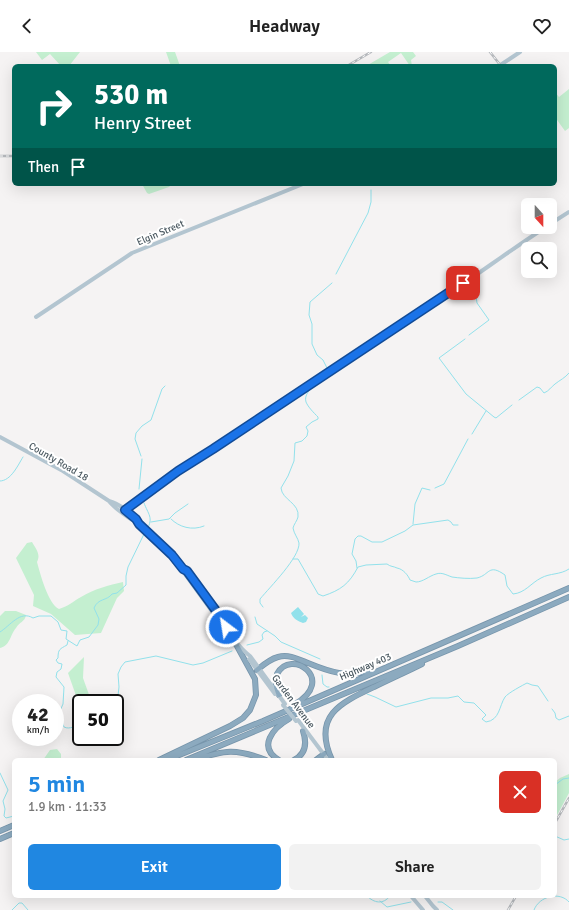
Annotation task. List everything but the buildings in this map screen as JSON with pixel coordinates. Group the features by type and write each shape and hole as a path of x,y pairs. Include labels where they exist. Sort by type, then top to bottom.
{"highway":[{"name":"Highway 403","path":"172,758 263,721 569,588"},
{"name":"Highway 403","path":"191,758 458,646 569,597"},
{"path":"163,758 230,726 243,718 250,710 256,695 255,679 232,635"},
{"path":"331,758 326,745 326,731 330,717 337,708 349,699 458,646"},
{"path":"258,669 274,658 287,656 295,657 338,673 357,674 418,654"},
{"path":"263,721 266,718 301,701 307,695 313,682 309,671 296,664 290,664 283,667 279,671 276,678 276,688 279,695"},
{"path":"277,758 269,748 271,734 281,724 314,706"},
{"path":"298,758 301,756 305,749 306,741 303,731"},
{"path":"201,758 221,752 233,751 246,753 260,758"},
{"path":"0,831 12,826"},
{"path":"0,839 12,834"}],"main road":[{"path":"502,64 520,52"},
{"name":"Elgin Street","path":"36,317 132,253 180,232 298,186"},
{"path":"557,220 569,212"},
{"path":"123,511 178,471 437,301 535,234"},
{"name":"County Road 18","path":"0,437 63,471 123,511"},
{"name":"Garden Avenue","path":"123,511 136,519 139,524 172,555 222,625 226,627 246,654 250,656 258,669 324,757"},
{"name":"Garden Avenue","path":"258,669 279,695 284,704"},
{"name":"Garden Avenue","path":"297,721 303,731 324,757"},
{"path":"412,898 423,910"},
{"path":"426,898 432,906 438,910"}],"green space":[{"path":"36,52 80,52 71,64 59,64 50,54 42,60"},
{"path":"166,52 175,52 179,64 170,64"},
{"path":"390,52 413,52 416,56 411,60 412,64 409,64 401,53 388,62 390,64 369,64"},
{"path":"569,89 569,128 565,131 557,120 557,94 559,97"},
{"path":"143,186 170,186 149,194"},
{"path":"32,542 38,554 37,562 45,588 51,601 59,609 91,592 123,582 124,591 117,598 101,633 75,635 51,614 33,606 34,595 16,558 27,543"},
{"path":"5,611 16,611 26,615 17,626 8,643 0,648 0,616"},
{"path":"84,657 83,678 89,694 75,694 68,673"},
{"path":"57,749 61,754 61,758 44,758 50,750"},
{"path":"569,774 569,793 557,815 557,780"}],"water":[{"path":"298,607 304,614 301,617 305,615 308,618 306,622 303,623 299,621 292,615 291,613"}],"waterway":[{"path":"336,274 368,213 371,202 371,190"},
{"path":"327,368 323,360 317,355 312,344 312,324 309,315 310,302 332,283"},
{"path":"469,335 489,320 477,303 472,284"},
{"path":"465,339 439,358 466,394 494,417 496,418 512,405"},
{"path":"263,607 260,603 260,599 290,564 298,549 299,543 293,528 298,517 298,512 294,505 284,496 281,488 294,461 295,443 302,441 307,436 308,431 306,427 318,419 307,404 306,397 311,388 336,371"},
{"path":"519,400 537,387 544,393 546,392 569,373"},
{"path":"141,456 135,439 136,433 142,426 151,420 162,389 165,386"},
{"path":"472,434 486,411"},
{"path":"435,488 444,484 468,439"},
{"path":"28,447 35,447 37,445"},
{"path":"0,481 11,476 23,457"},
{"path":"139,489 142,459"},
{"path":"413,524 415,504 422,488 430,490"},
{"path":"144,503 150,519 147,529"},
{"path":"151,522 169,519 188,504"},
{"path":"171,519 182,526 190,528 204,526"},
{"path":"357,568 356,561 352,554 355,539 358,536 372,542 382,542 405,531 413,525 448,520 453,525 458,525"},
{"path":"0,632 19,617 28,616 33,618 39,616 51,616 58,622 61,630 67,631 66,639 77,646 80,640 89,637 98,625 99,619 94,608 96,605 112,594 117,593 126,585 128,567 145,532"},
{"path":"293,559 298,559 318,594 323,596 340,589 348,582 358,567 366,565 387,564 401,570 407,574 410,580 416,582 438,573 458,578 477,578 492,570 495,570 505,575 507,586 513,594 528,588 544,576 569,569"},
{"path":"255,617 257,624 281,642 320,659"},
{"path":"247,645 259,642 263,639 262,635 264,632 267,631"},
{"path":"68,641 67,645 61,648 58,653 58,658 56,660 58,663 62,664 56,677 64,687 63,704 59,713 64,727 72,727"},
{"path":"118,694 118,674 125,662 156,656 193,665 203,663 232,651"},
{"path":"322,675 323,684 329,687"},
{"path":"367,694 396,707 431,698 448,698 458,696 464,702 474,703 486,715 482,719 486,722 491,721 497,716 507,695 527,683 538,686 548,701"},
{"path":"552,709 556,718 559,720 569,716"},
{"path":"0,773 8,790 3,801 5,809 4,816 6,818 12,816"},
{"path":"557,784 563,779 569,778"},
{"path":"557,837 564,840 569,839"},
{"path":"557,896 569,902"},
{"path":"370,898 378,902 384,901 388,898"},
{"path":"534,910 540,901 545,898"},
{"path":"380,901 387,907 411,902"},
{"path":"438,902 442,902 453,910"},
{"path":"12,910 19,903 22,903 28,910"}],"railway":[{"path":"350,64 371,52"},
{"path":"490,52 499,64"},
{"path":"0,156 12,156"},
{"path":"557,819 569,798"},
{"path":"508,910 515,898"}],"route":[{"path":"226,627 225,623 187,571 183,569 172,555 125,510 178,471 463,283"}]}
